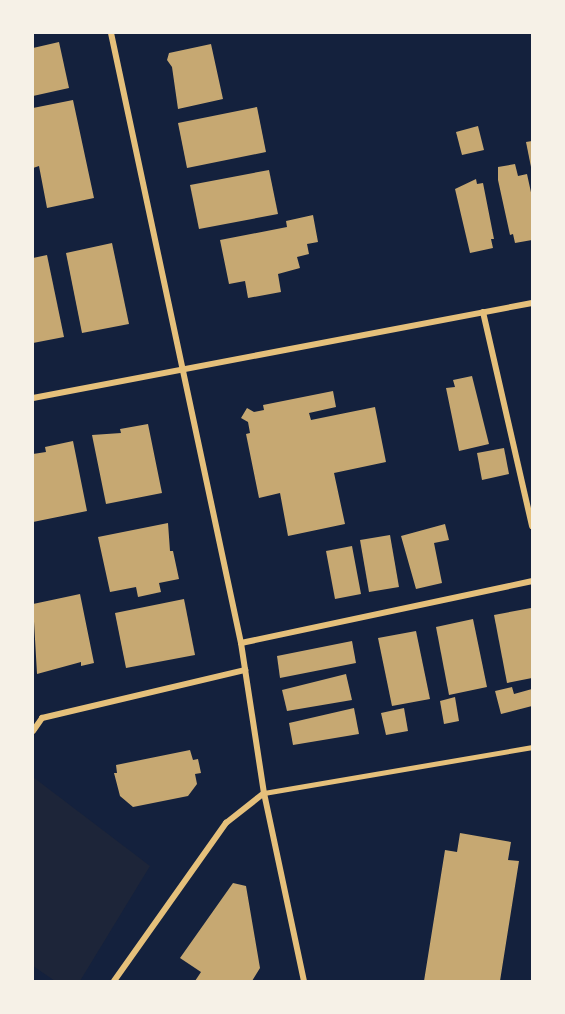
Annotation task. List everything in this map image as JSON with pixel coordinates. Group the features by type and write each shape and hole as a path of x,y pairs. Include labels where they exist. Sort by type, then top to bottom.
{"street":[{"path":"111,33 241,644 264,793 304,981"},
{"path":"33,398 532,303"},
{"path":"483,312 532,526"},
{"path":"241,644 532,581"},
{"path":"33,731 42,718 244,670"},
{"path":"114,981 226,823 264,793"}],"lane":[{"path":"264,793 532,747"}],"shaded area":[{"path":"33,777 150,866 80,981 55,981 33,966"}],"building":[{"path":"59,42 69,88 33,96 33,48"},
{"path":"211,44 223,99 178,109 172,67 167,60 169,53"},
{"path":"73,100 94,198 47,208 39,166 33,168 33,108"},
{"path":"257,107 266,152 187,168 178,123"},
{"path":"478,126 484,150 462,155 456,132"},
{"path":"532,141 532,167 531,167 526,142"},
{"path":"515,164 518,176 527,174 532,197 532,240 515,243 513,234 510,235 498,180 498,167"},
{"path":"269,170 278,214 199,229 190,185"},
{"path":"476,179 477,184 483,183 494,239 491,239 493,248 470,253 455,189"},
{"path":"313,215 318,242 307,244 309,254 297,257 300,268 278,274 281,292 248,298 245,281 229,284 220,240 287,227 286,221"},
{"path":"112,243 129,324 82,333 66,253"},
{"path":"47,255 64,337 33,343 33,258"},
{"path":"472,376 489,444 459,451 446,388 455,387 453,380"},
{"path":"333,391 336,407 309,413 311,420 375,407 386,462 334,473 345,524 288,536 280,493 259,498 246,434 250,433 248,422 241,418 247,408 254,412 264,410 263,405"},
{"path":"148,424 162,493 106,504 92,435 121,433 120,429"},
{"path":"73,441 87,511 33,522 33,454 46,452 45,447"},
{"path":"504,448 509,474 482,480 477,453"},
{"path":"168,523 170,551 173,551 179,579 159,583 161,592 138,597 136,587 110,592 98,537"},
{"path":"445,524 449,540 434,543 442,583 416,589 401,536"},
{"path":"390,535 399,587 369,592 360,540"},
{"path":"352,546 361,594 335,599 326,551"},
{"path":"80,594 94,663 81,666 81,662 37,674 33,604"},
{"path":"184,599 195,655 126,668 115,613"},
{"path":"531,608 532,678 507,683 494,615"},
{"path":"473,619 487,687 449,695 436,627"},
{"path":"416,631 430,699 392,706 378,638"},
{"path":"352,641 356,663 280,678 277,656"},
{"path":"346,674 352,700 287,711 282,690"},
{"path":"512,687 514,694 532,689 532,706 501,714 495,691"},
{"path":"455,697 459,721 444,724 440,701"},
{"path":"354,708 359,734 293,745 289,723"},
{"path":"404,708 408,731 386,735 381,713"},
{"path":"190,750 193,760 198,759 201,773 195,774 197,784 188,796 133,807 120,796 114,773 117,773 116,765"},
{"path":"460,833 511,842 508,860 519,861 500,981 424,981 445,850 457,852"},
{"path":"233,883 246,886 260,968 252,981 195,981 201,972 180,958"}]}
